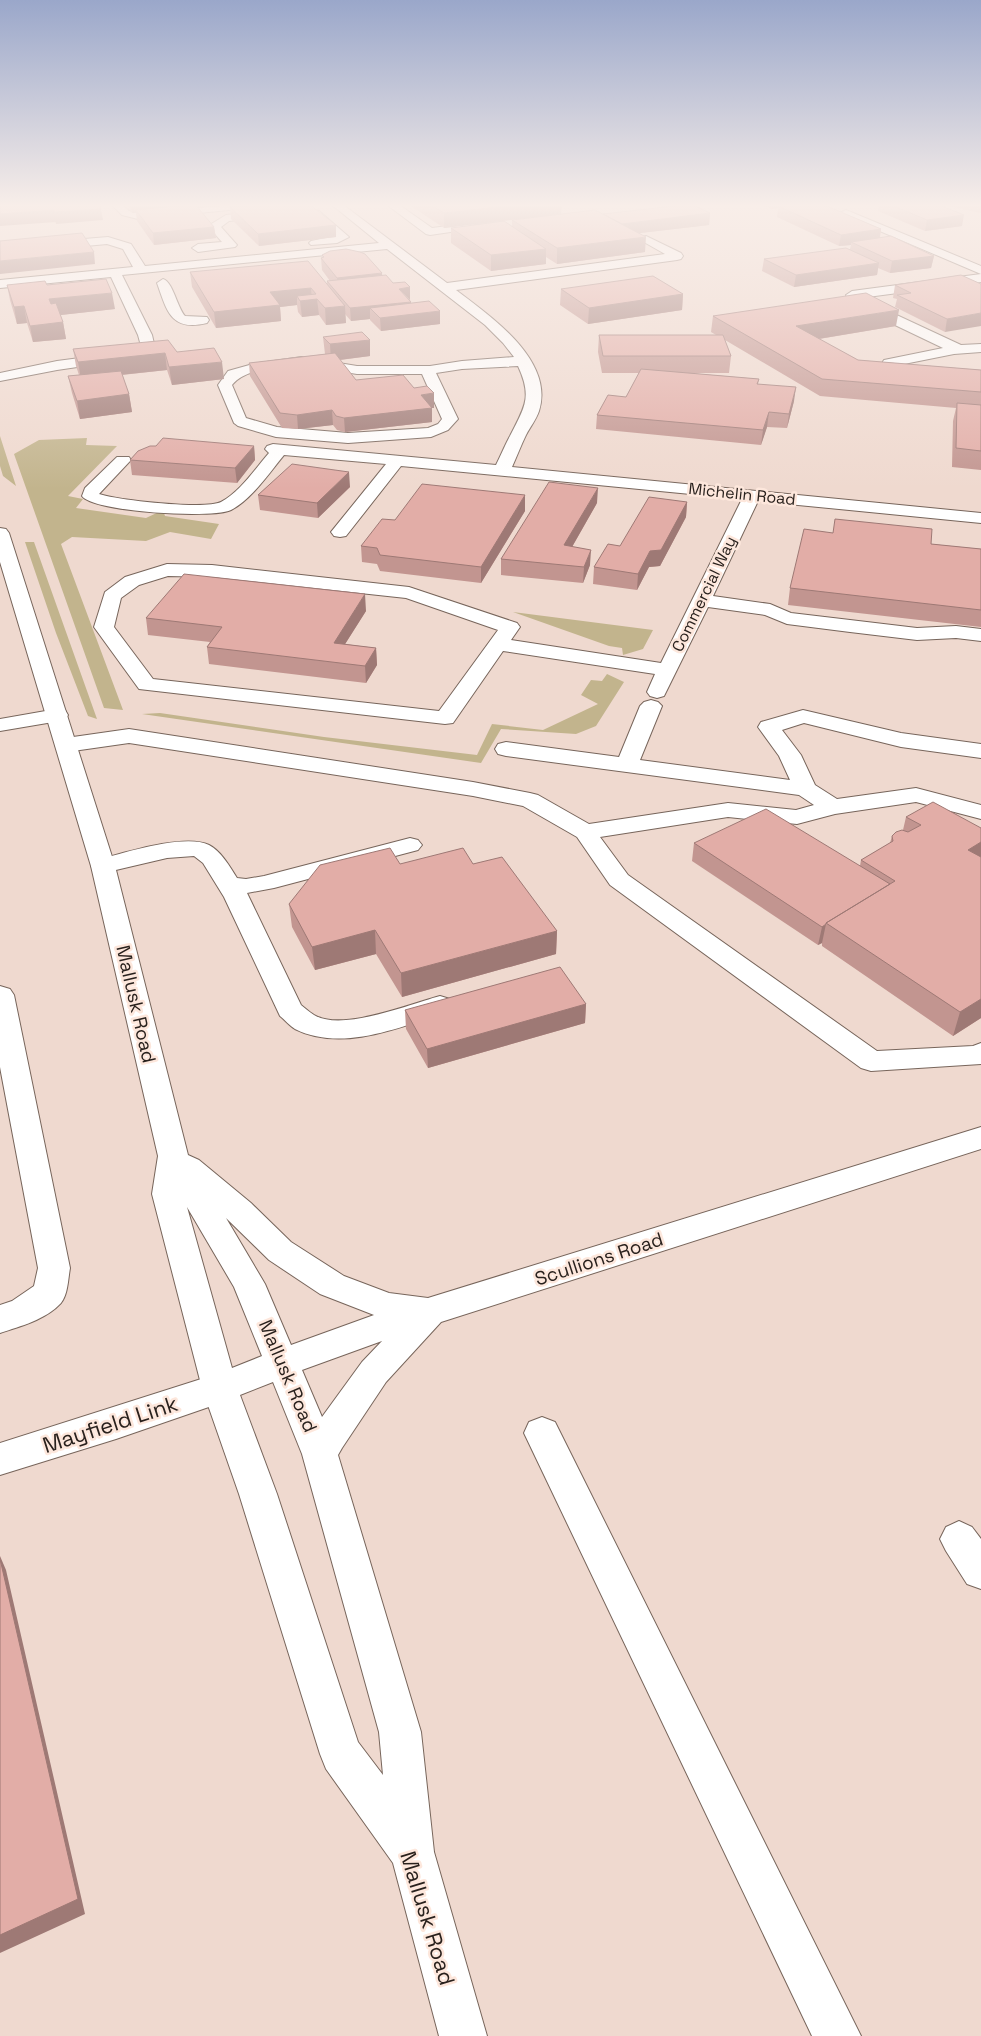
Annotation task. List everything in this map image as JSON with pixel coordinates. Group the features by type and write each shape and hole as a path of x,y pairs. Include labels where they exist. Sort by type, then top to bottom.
{"street":[{"path":"0,376 30,372 65,364 119,357 148,348 145,335 128,299"},
{"path":"171,299 174,312 180,319 192,322 202,320"},
{"path":"461,299 505,335 523,361 533,386 531,411 516,438 502,471"},
{"path":"854,299 954,346 956,350"},
{"path":"889,363 956,350 981,348"},
{"path":"430,370 429,373 450,419 443,428 431,432 357,438 276,432 250,426 239,420 225,384 233,374 302,361 351,369 430,370 462,365 523,361"},
{"name":"Michelin Road","path":"123,460 91,492 90,496 93,499 116,503 200,510 217,509 232,503 238,498 277,450 981,518"},
{"path":"340,532 396,462"},
{"name":"Commercial Way","path":"627,766 667,670 752,495"},
{"name":"Mallusk Road","path":"0,533 58,715 103,866 173,1156 249,1284 320,1454 400,1732 412,1852 463,2036"},
{"path":"167,570 212,570 409,593 510,627 498,644 445,718 146,685 104,627 112,596 132,581 167,570"},
{"path":"700,600 770,610 787,618 850,626 917,634 956,632 981,635"},
{"path":"498,644 667,670"},
{"path":"0,725 58,715"},
{"path":"804,789 790,755 770,727 803,716 901,740 981,751"},
{"path":"66,745 129,736 473,789 530,800 585,832 619,880 871,1061 978,1055 981,1053"},
{"path":"506,749 804,789 833,807"},
{"path":"585,832 728,810 797,817 833,807 916,795 981,812"},
{"path":"228,884 246,886 265,883 410,845"},
{"path":"103,866 167,851 200,850 207,853 216,863 228,884 290,1010 298,1019 328,1029 347,1029 375,1024 460,999"},
{"path":"0,995 54,1268 49,1293 24,1311 0,1319"},
{"name":"Scullions Road","path":"220,1388 346,1338 981,1138"},
{"path":"173,1156 240,1212 280,1251 332,1285 387,1306 430,1312"},
{"name":"Mallusk Road","path":"173,1156 168,1194 220,1388 258,1494 341,1754 412,1852"},
{"path":"320,1454 329,1437 374,1372 430,1312"},
{"name":"Mayfield Link","path":"0,1459 220,1388"},
{"path":"542,1433 837,2036"},
{"path":"959,1539 981,1571"}],"shaded area":[{"path":"0,436 16,486 3,476 0,466"},
{"path":"87,438 86,445 117,446 68,496 83,499 76,508 146,518 163,510 165,516 219,524 211,539 170,532 146,541 72,537 61,544 123,710 104,708 14,454 39,440"},
{"path":"25,542 34,542 97,719 88,716 56,633"},
{"path":"513,612 653,630 643,649 623,655 622,648 609,646"},
{"path":"607,674 624,682 596,726 576,734 501,729 481,763 142,714 160,713 324,737 477,755 492,724 543,730 598,704 581,695 591,680 602,681"}],"building":[{"path":"11,299 49,299 51,304 56,303 63,322 30,326 24,306 14,307"},
{"path":"206,299 275,299 280,305 214,312"},
{"path":"299,299 317,299 300,301"},
{"path":"317,299 339,299 345,306 325,308"},
{"path":"342,299 408,299 411,302 350,308"},
{"path":"576,299 649,299 589,308"},
{"path":"826,299 878,299 899,310 796,326 858,360 981,370 981,392 822,379 713,316"},
{"path":"905,299 981,299 981,313 947,319"},
{"path":"429,301 440,311 380,318 370,308"},
{"path":"362,332 370,340 330,344 323,337"},
{"path":"599,335 723,335 731,356 603,356"},
{"path":"168,340 177,352 214,348 222,362 169,367 165,353 78,362 73,349"},
{"path":"335,353 356,380 403,375 414,388 427,386 434,393 421,395 432,408 344,418 336,416 332,410 297,415 280,413 249,363"},
{"path":"641,369 759,379 757,384 796,387 789,414 769,412 763,430 597,415 608,395 626,397"},
{"path":"121,371 129,394 77,401 68,376"},
{"path":"957,403 981,405 981,451 956,448"},
{"path":"163,438 254,446 235,468 130,460 138,451 150,446 156,446"},
{"path":"292,464 349,472 317,503 258,495"},
{"path":"549,482 598,488 564,545 591,550 584,567 501,559"},
{"path":"422,484 525,495 481,567 380,555 377,548 361,546 382,519 395,520"},
{"path":"649,497 687,502 661,550 650,551 638,574 594,567 608,544 620,546"},
{"path":"835,519 932,529 931,544 981,549 981,610 790,588 804,529 833,533"},
{"path":"184,574 365,594 334,643 376,648 365,666 207,647 222,627 146,618"},
{"path":"933,802 981,828 981,842 968,850 981,857 981,999 960,1012 826,923 895,881 861,860 893,841 892,836 896,832 902,830 908,832 921,825 906,817"},
{"path":"766,809 890,884 822,927 694,843"},
{"path":"390,848 400,864 463,848 473,864 502,857 557,931 401,973 375,930 312,947 289,904 320,865"},
{"path":"560,967 586,1004 427,1049 405,1010"},
{"path":"0,1559 78,1899 0,1935"}]}
